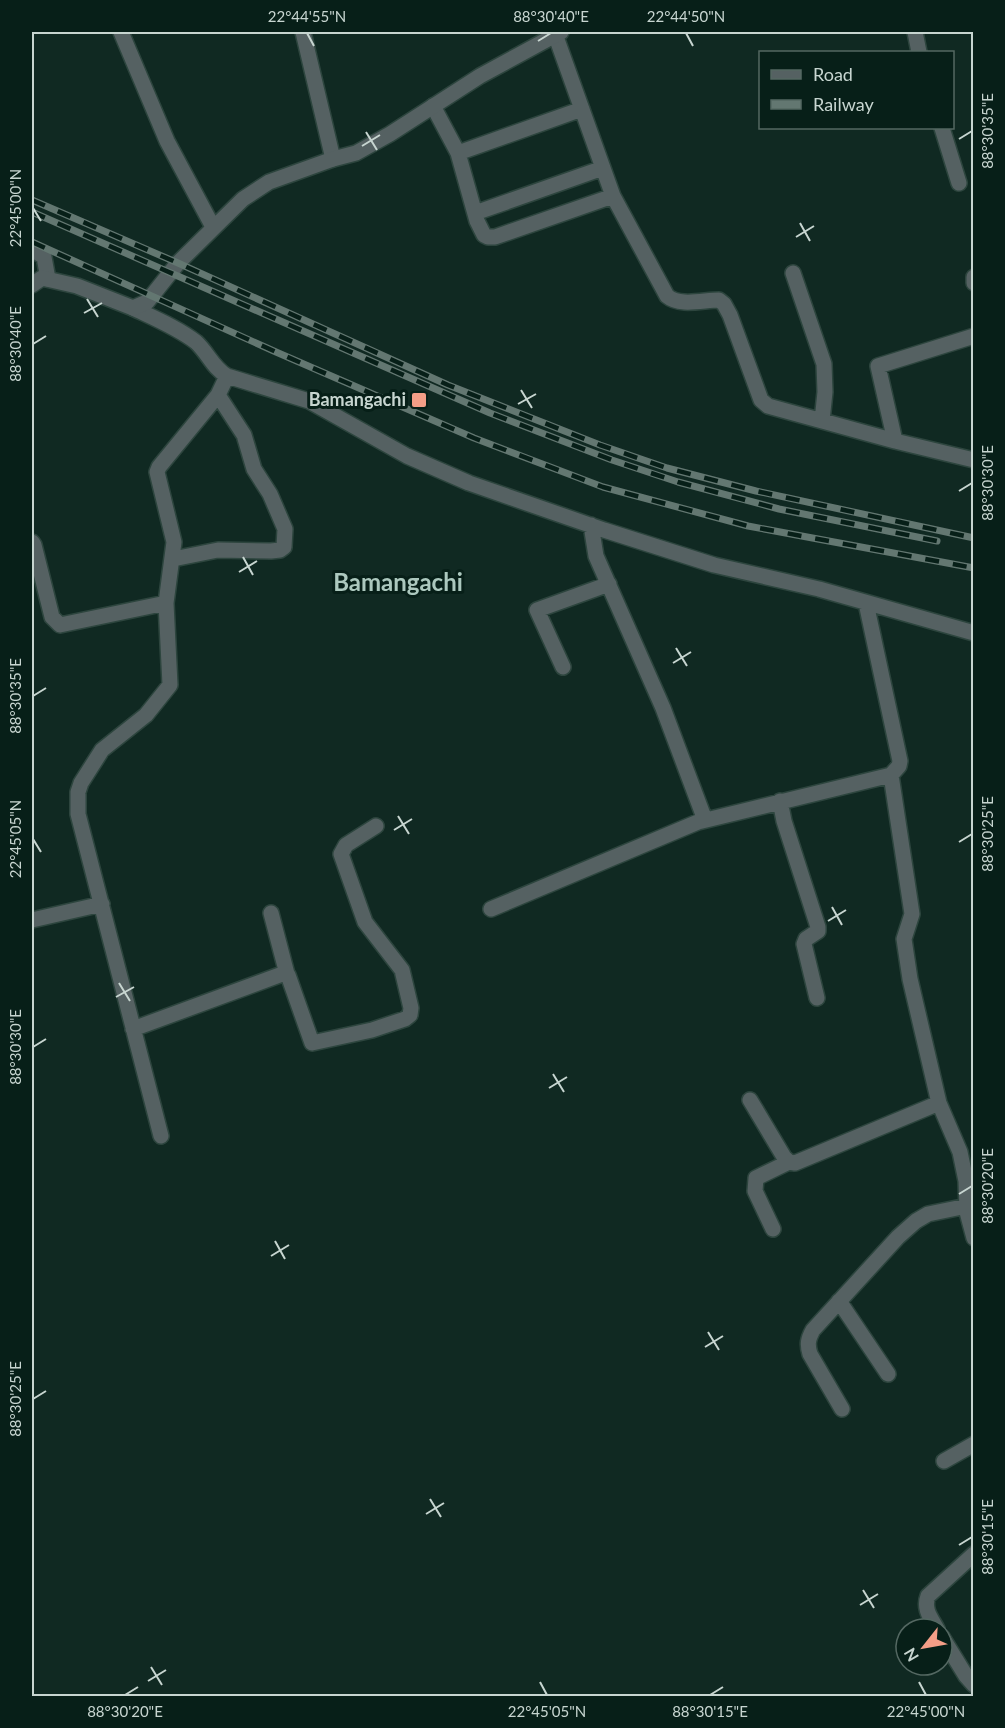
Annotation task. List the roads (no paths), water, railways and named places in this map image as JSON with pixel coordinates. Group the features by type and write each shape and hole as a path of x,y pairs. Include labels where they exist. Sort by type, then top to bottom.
{"street":[{"path":"121,32 167,141 213,227"},
{"path":"303,32 333,159"},
{"path":"915,32 919,51"},
{"path":"133,308 147,302 178,263 243,199 269,182 356,153 480,76 558,33 582,109 614,196 667,296 672,301 719,300 724,304 761,400 768,406 822,422 974,460"},
{"path":"433,106 458,153 475,213 484,235 488,237 495,237 614,196"},
{"path":"458,153 582,109"},
{"path":"942,129 959,183"},
{"path":"475,213 603,168"},
{"path":"32,249 44,257 48,279"},
{"path":"793,273 824,363 825,392 822,422"},
{"path":"974,277 974,283"},
{"path":"32,285 42,278 48,279 77,286 133,308 189,337 204,351 217,370 228,376 309,401 407,456 469,483 714,565 819,589 974,633"},
{"path":"894,441 878,366 974,336"},
{"path":"161,1136 78,813 78,792 81,783 102,750 146,715 170,685 166,603 174,542 159,482 159,467 218,395 228,376"},
{"path":"173,559 208,551 271,551 284,547 285,530 270,494 254,469 244,435 218,395"},
{"path":"591,525 597,556 663,708 705,820"},
{"path":"32,542 52,617 60,625 166,603"},
{"path":"563,667 537,610 609,585"},
{"path":"491,909 688,825 891,775 899,766 900,761 866,603"},
{"path":"891,775 912,914 904,933 910,979 939,1103 960,1152 974,1238"},
{"path":"780,801 784,821 818,927 818,931 806,939 804,944 817,998"},
{"path":"271,913 287,974 312,1042 379,1028 410,1015 411,1008 402,970 365,922 342,861 341,855 346,845 376,826"},
{"path":"32,920 102,904"},
{"path":"133,1029 287,974"},
{"path":"750,1100 789,1162"},
{"path":"773,1228 755,1191 756,1178 789,1162 795,1163 939,1103"},
{"path":"842,1409 808,1347 808,1339 813,1330 898,1237 916,1221 928,1214 967,1206"},
{"path":"840,1301 888,1374"},
{"path":"944,1461 974,1443"},
{"path":"931,1617 925,1604 928,1596 974,1554"},
{"path":"954,1656 974,1685"}],"railway":[{"path":"32,200 448,385 600,445 667,468 756,491 974,538"},
{"path":"32,212 490,413 612,460 678,482 779,509 937,541"},
{"path":"32,242 474,438 603,487 748,526 974,568"}],"place":[{"name":"Bamangachi","path":"419,400"}],"district":[{"name":"Bamangachi","path":"398,583"}]}
